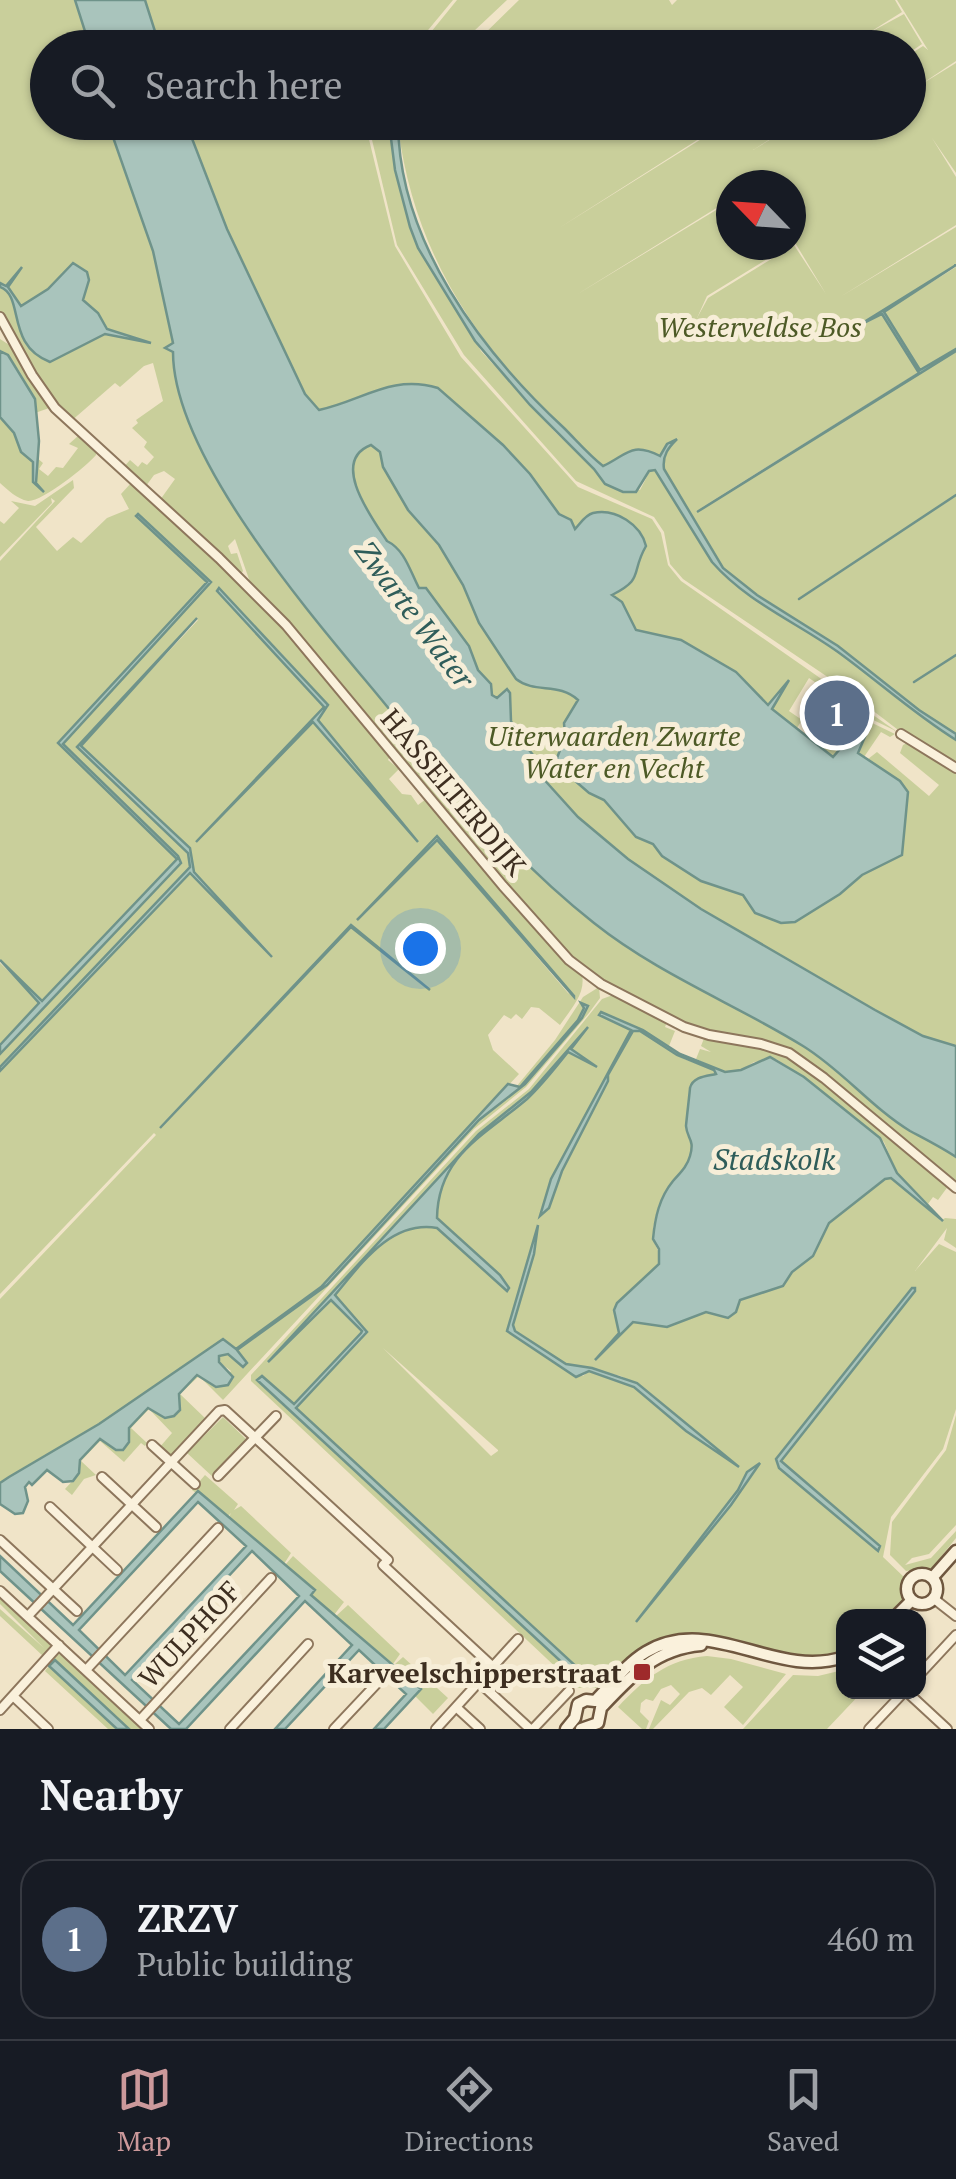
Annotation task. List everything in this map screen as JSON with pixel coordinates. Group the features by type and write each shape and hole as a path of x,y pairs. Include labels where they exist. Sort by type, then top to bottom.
{"main road":[{"path":"932,1578 956,1551"},
{"path":"920,1574 932,1578 937,1586 933,1598 925,1603 912,1600 908,1593 910,1580 920,1574"},
{"path":"903,1609 912,1600"},
{"path":"598,1705 660,1654 693,1646 727,1645 798,1664 836,1658"},
{"path":"580,1724 578,1704 586,1700 598,1705"},
{"path":"566,1729 580,1724 601,1726 598,1705"}],"street":[{"name":"HASSELTERDIJK","path":"0,317 4,337 62,415 220,558 286,625 568,960 593,980 684,1027 762,1044 796,1057 956,1188"},
{"path":"900,734 956,768"},
{"path":"28,1616 222,1410 388,1560 383,1565 493,1667"},
{"path":"218,1476 276,1416"},
{"path":"152,1445 195,1484"},
{"path":"102,1477 156,1528"},
{"path":"50,1507 117,1570"},
{"path":"89,1667 218,1528"},
{"path":"0,1540 77,1611"},
{"name":"WULPHOF","path":"142,1717 271,1578"},
{"path":"0,1590 89,1667 150,1729"},
{"path":"933,1598 956,1616"},
{"path":"926,1667 956,1635"},
{"path":"436,1729 518,1639"},
{"path":"230,1729 308,1644"},
{"path":"0,1710 59,1645"},
{"path":"334,1729 382,1678"},
{"path":"479,1682 532,1729 569,1690"},
{"path":"13,1696 48,1729"},
{"path":"869,1729 898,1699"},
{"path":"913,1699 947,1729"},
{"path":"456,1706 480,1729"}],"green space":[{"name":"Uiterwaarden Zwarte Water en Vecht","path":"0,0 453,0 428,30 30,30 30,140 369,140 395,246 461,357 578,487 652,519 661,533 668,565 681,581 896,731 863,715 809,678 789,711 802,720 797,728 820,746 827,738 838,745 855,721 866,720 895,734 890,737 881,732 864,757 868,759 877,752 929,796 939,785 900,753 903,745 909,742 956,770 956,1184 794,1053 687,1026 595,978 556,944 251,585 235,539 228,546 231,554 237,553 241,574 160,500 175,479 164,471 154,475 146,486 123,468 130,460 138,467 142,462 147,465 154,457 144,447 147,442 132,428 138,423 136,420 163,401 153,363 120,387 115,383 70,422 42,388 0,314"},
{"path":"457,0 507,0 475,30 433,30"},
{"path":"519,0 669,0 672,5 677,0 895,0 902,12 873,30 488,30"},
{"path":"897,0 956,0 956,61 926,81 926,30 916,30"},
{"path":"904,14 914,30 874,30"},
{"name":"Westerveldse Bos","path":"956,63 956,173 932,138 956,177 956,225 840,297 956,227 956,265 857,327 882,313 919,372 696,511 956,351 956,734 838,646 723,568 664,469 666,452 677,440 665,446 660,456 637,452 603,466 533,397 477,329 434,255 418,215 400,140 697,140 559,228 700,140 769,140 753,150 770,140 926,140 926,81"},
{"path":"372,140 391,140 410,227 481,351 555,432 603,481 640,490 650,471 655,470 712,562 726,576 838,652 956,740 956,766 910,739 838,684 683,579 670,564 664,532 654,517 576,481 464,355 397,245"},
{"path":"956,267 956,349 920,371 884,312"},
{"path":"0,339 14,348 52,407 35,413 23,378 0,351"},
{"path":"0,417 14,433 21,452 34,462 35,482 43,491 36,483 36,457 43,463 39,469 48,476 56,467 63,468 78,448 69,444 78,436 96,449 96,455 53,490 35,500 24,500 0,483"},
{"path":"73,480 74,488 36,527 57,551 73,537 81,543 107,518 129,509 121,494 132,482 203,545 285,628 391,754 388,760 399,769 389,779 418,805 426,799 582,975 583,982 576,1002 560,1025 539,1008 531,1007 522,1019 516,1014 511,1019 504,1015 488,1035 493,1050 519,1074 321,1287 236,1349 223,1340 99,1424 0,1483 0,1299 156,1135 0,1294 0,1071 190,873 272,955 194,872 190,848 80,746 196,618 77,746 188,853 190,867 0,1067 0,1054 181,863 63,744 211,582 137,516 207,582 58,743 177,859 0,1045 0,963 28,990 0,960 0,561 55,501 51,498 52,503 0,557 0,521 4,524 19,508 11,501 35,506","holes":["218,588 328,707 318,720 418,842 313,722 197,841 324,707","437,836 574,996 437,840 361,918","351,925 430,990 351,927 160,1127"]},
{"path":"599,987 600,998 526,1087 474,1129 223,1400 200,1377 216,1387 231,1371 219,1362 219,1356 228,1354 241,1366 237,1350 327,1285 479,1120 525,1084 568,1033 516,1087 555,1040 583,997"},
{"path":"613,995 667,1022 665,1027 675,1031 669,1046 639,1028 599,1013 631,1030 551,1179 540,1216 549,1208 562,1170 633,1032 640,1031 716,1074 701,1079 689,1096 689,1158 660,1203 654,1222 653,1239 659,1264 617,1302 614,1310 619,1333 595,1360 633,1322 667,1327 706,1312 728,1318 736,1312 740,1300 783,1286 792,1272 813,1256 829,1223 885,1179 891,1178 941,1221 956,1219 956,1248 944,1240 947,1228 915,1271 939,1244 956,1252 956,1409 943,1449 891,1517 883,1557 905,1578 902,1602 896,1609 836,1609 836,1655 799,1660 700,1636 622,1663 598,1688 578,1688 251,1381 251,1375 476,1131 529,1089 602,999","holes":["588,1027 571,1049 597,1067 569,1052 528,1097 476,1139 446,1174 439,1192 437,1218 500,1275 507,1290 437,1228 420,1227 391,1238 367,1258 335,1295 366,1332 296,1408 592,1681 583,1682 257,1381 262,1376 294,1404 362,1331 331,1300 269,1361 479,1134 531,1092","534,1254 513,1325 515,1330 566,1364 621,1376 653,1395 738,1465 686,1431 633,1387 589,1371 583,1376 507,1329","911,1288 915,1291 781,1461 880,1546 878,1551 779,1468 776,1459","383,1348 498,1450 498,1451 491,1456","759,1464 731,1505 636,1621 746,1479 747,1472"]},
{"path":"705,1036 781,1052 815,1073 949,1185 938,1200 933,1197 928,1204 897,1173 884,1142 792,1069 776,1059 724,1072 696,1059 700,1049 711,1052 701,1046"},
{"path":"199,1376 180,1394 206,1419 170,1458 159,1448 172,1433 149,1409 131,1428 147,1443 145,1446 141,1443 124,1462 100,1441 81,1461 96,1475 84,1479 72,1495 65,1489 78,1475 80,1460 99,1440 121,1451 130,1438 129,1428 148,1408 165,1418 179,1413 179,1394"},
{"path":"956,1415 956,1525 929,1554 912,1558 905,1565 931,1558 956,1531 956,1538 932,1568 906,1571 890,1555 892,1522 946,1450"},
{"path":"223,1417 247,1440 214,1478 187,1453"},
{"path":"205,1475 238,1504 234,1510 241,1506 291,1553 284,1564 229,1517 231,1513 228,1516 192,1490"},
{"path":"293,1556 344,1602 334,1615 285,1565"},
{"path":"0,1596 52,1645 43,1656 0,1616 0,1609 44,1648 0,1604"},
{"path":"348,1605 400,1654 393,1664 336,1616"},
{"path":"58,1654 141,1729 129,1729 55,1660 50,1666 117,1729 108,1729 45,1671"},
{"path":"707,1656 786,1674 743,1725 724,1707 743,1687 730,1675 711,1695 702,1688 689,1692 653,1729 649,1729 661,1700 670,1705 680,1694 671,1685 661,1689 653,1701 646,1699 641,1703 640,1712 649,1721 646,1729 618,1707 658,1672 680,1661"},
{"path":"403,1657 448,1698 433,1714 415,1696 421,1690 394,1665"},
{"path":"836,1672 836,1699 855,1699 827,1729 743,1729 793,1675"}],"water":[{"path":"75,0 145,0 155,30 85,30"},
{"name":"Uiterwaarden Zwarte Water en Vecht","path":"114,140 193,140 227,229 305,394 319,410 391,386 438,388 503,445 575,529 588,516 602,512 619,516 639,531 646,546 635,575 612,595 622,602 636,630 681,640 736,672 768,705 789,680 772,709 833,757 858,728 867,732 858,753 900,781 908,792 902,855 862,875 795,922 781,923 755,913 743,895 701,881 662,856 653,844 636,837 604,800 589,793 558,766 564,723 578,700 563,691 531,686 516,679 479,623 463,585 439,545 408,510 383,467 380,452 371,445 359,453 354,476 372,519 403,555 419,588 426,588 469,646 478,670 491,684 492,695 497,698 507,689 510,693 511,721 518,736 537,760 540,775 578,817 628,859 701,909 923,1036 956,1046 956,1157 896,1122 803,1046 619,941 534,871 479,814 283,578 220,485 179,393 173,352 165,348 173,343 153,251"},
{"path":"391,140 400,140 413,210 429,251 475,329 533,398 603,466 636,450 660,456 667,444 677,439 665,455 664,469 723,568 757,595 838,646 956,734 956,740 838,652 756,600 726,576 712,562 655,470 649,471 636,492 623,492 605,484 475,341 418,248 395,170"},
{"path":"73,263 87,272 89,280 83,300 98,313 107,329 151,343 105,334 50,362 36,354 21,333 12,300 0,283 6,286 22,267 8,287 21,306 48,289"},
{"path":"956,265 884,312 920,370 956,351 697,512 919,373 882,314 856,327"},
{"path":"0,351 8,355 35,399 39,441 36,483 44,492 33,482 33,462 21,452 14,433 0,417"},
{"path":"138,514 211,582 63,744 181,863 0,1054 0,1045 39,1003 0,960 42,1001 177,859 58,743 207,582"},
{"path":"219,588 328,705 318,720 418,842 313,722 196,842 324,707 217,591"},
{"path":"197,618 81,746 190,848 194,872 272,957 190,873 0,1071 190,867 188,853 77,747"},
{"path":"437,836 574,997 437,840 357,920"},
{"path":"351,925 430,990 351,927 160,1128"},
{"path":"581,1003 588,1006 582,1018 525,1084 479,1120 327,1285 237,1350 247,1363 243,1367 228,1354 219,1356 219,1362 233,1377 228,1385 216,1387 197,1375 179,1394 180,1410 165,1418 148,1408 129,1428 129,1442 123,1450 116,1450 100,1439 80,1460 79,1473 73,1481 63,1482 47,1470 25,1487 28,1501 23,1513 15,1514 0,1504 0,1483 99,1424 223,1339 236,1349 321,1287 508,1084 520,1087 578,1020 584,1008"},
{"name":"Stadskolk","path":"601,1012 643,1030 680,1054 725,1072 741,1070 770,1057 804,1077 880,1138 897,1173 943,1221 891,1178 885,1179 829,1223 813,1256 792,1272 783,1286 740,1300 736,1312 728,1318 706,1312 667,1327 633,1322 595,1360 619,1333 614,1310 617,1303 659,1264 659,1249 653,1239 658,1208 691,1150 686,1126 690,1088 697,1079 716,1074 677,1055 640,1031 633,1031 562,1171 549,1208 540,1216 551,1179 631,1030 599,1015"},
{"path":"588,1027 571,1049 597,1067 568,1052 527,1099 467,1148 455,1162 439,1196 437,1218 500,1275 509,1288 507,1291 437,1228 420,1227 391,1238 367,1258 335,1295 367,1332 296,1408 593,1682 583,1682 257,1380 262,1376 294,1404 361,1333 331,1300 268,1362 479,1134 531,1092"},
{"path":"538,1225 534,1254 513,1325 515,1331 566,1364 637,1383 739,1467 686,1431 634,1387 589,1371 576,1377 507,1331"},
{"path":"912,1288 915,1291 781,1461 880,1546 878,1551 779,1468 776,1459"},
{"path":"760,1463 636,1622 738,1490 747,1472"},
{"path":"198,1491 315,1590 311,1595 421,1689 384,1729 374,1729 406,1694 359,1650 285,1729 275,1729 352,1645 305,1601 186,1729 171,1729 0,1571 0,1556 73,1625","holes":["198,1502 246,1546 125,1675 79,1630","252,1551 299,1596 179,1724 132,1680"]},
{"path":"55,1660 129,1729 117,1729 49,1666"}],"waterway":[{"path":"799,599 956,495"},
{"path":"914,682 956,655"}],"place":[{"name":"ZRZV","path":"837,713"},
{"name":"Karveelschipperstraat","path":"642,1672"}],"water label":[{"name":"Zwarte Water","path":"415,614"}]}
